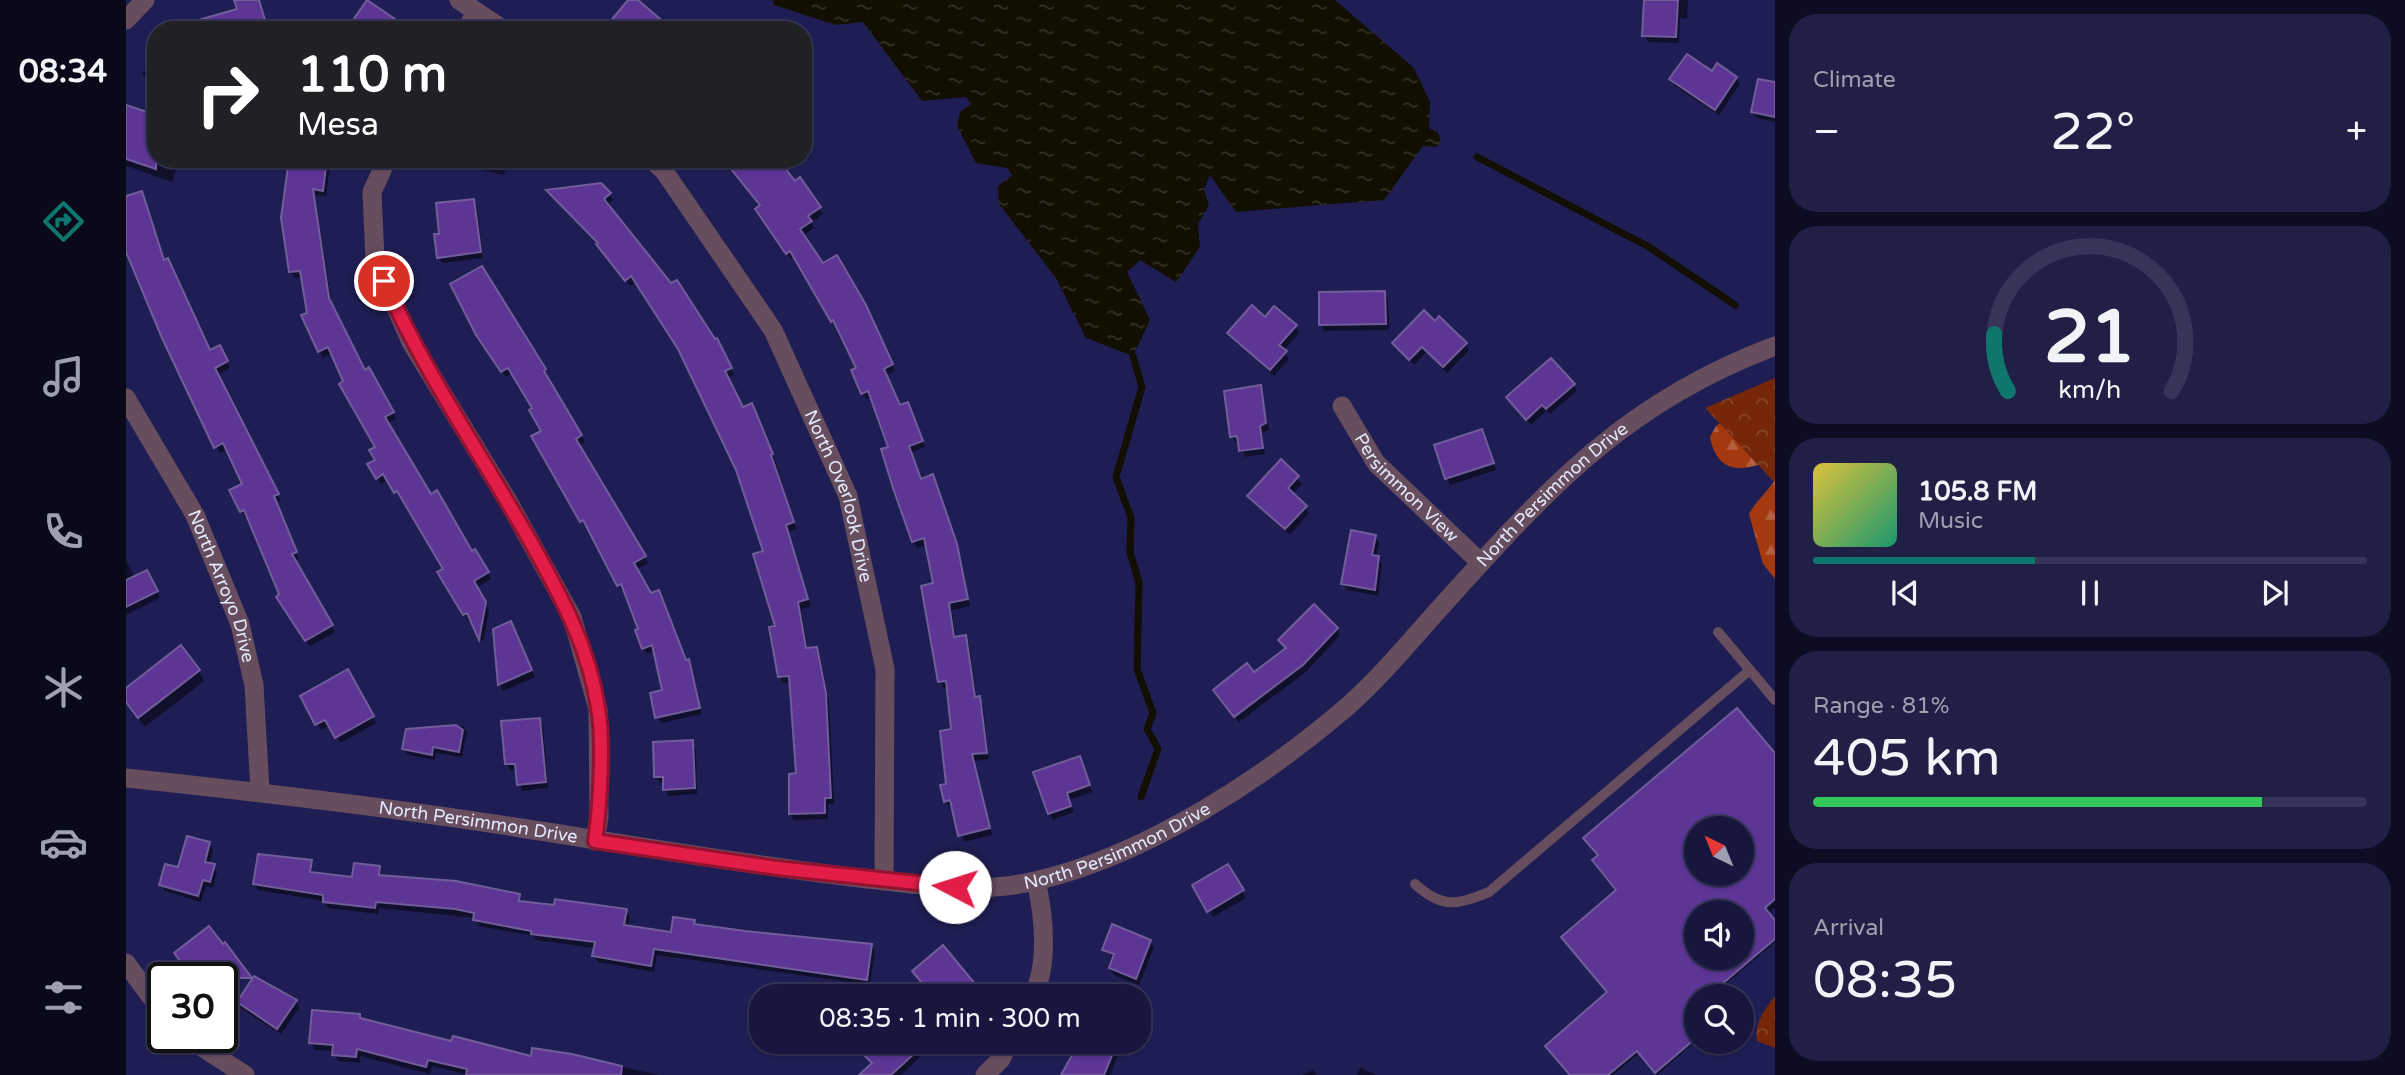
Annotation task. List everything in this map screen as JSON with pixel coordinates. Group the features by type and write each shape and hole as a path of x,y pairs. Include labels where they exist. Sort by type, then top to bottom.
{"street":[{"path":"126,20 145,0"},
{"path":"459,0 490,21"},
{"path":"471,21 477,12"},
{"path":"383,168 372,192 375,260 411,342 509,503 572,617 598,709 599,817 595,841"},
{"name":"North Overlook Drive","path":"661,168 773,330 848,496 885,669 884,881"},
{"name":"North Persimmon Drive","path":"126,778 260,791 884,881 979,890 1036,881 1128,851 1233,790 1297,748 1376,678 1560,479 1641,413 1723,367 1775,346"},
{"name":"North Arroyo Drive","path":"126,398 195,515 240,624 254,685 260,791"},
{"name":"Persimmon View","path":"1342,406 1376,463 1481,563"},
{"path":"1036,881 1042,903 1042,979 1039,984"},
{"path":"126,963 147,991"},
{"path":"211,1053 244,1075"},
{"path":"985,1075 1004,1054"}],"lane":[{"path":"1718,632 1775,700"},
{"path":"1415,884 1430,897 1442,902 1469,900 1489,892 1750,670"}],"green space":[{"path":"1775,378 1775,483 1705,408"},
{"path":"1724,421 1767,462 1739,468 1731,467 1718,458 1710,437 1716,426"},
{"path":"1775,480 1775,579 1763,564 1749,514"},
{"path":"1775,996 1775,1048 1757,1041 1756,1034 1761,1017"}],"water":[{"path":"773,0 1335,0 1414,68 1430,102 1429,128 1438,133 1441,142 1436,147 1423,146 1384,200 1236,212 1210,175 1204,189 1209,205 1198,224 1200,247 1176,282 1140,260 1127,272 1150,320 1133,356 1086,338 1056,278 999,204 998,186 1012,175 1007,168 976,163 957,126 960,112 971,104 966,97 922,101 863,22 836,25 774,5"}],"building":[{"path":"234,0 259,0 265,21 195,21 237,9"},
{"path":"367,0 398,21 352,21"},
{"path":"628,0 638,0 662,21 610,21"},
{"path":"1644,0 1678,0 1676,37 1642,36"},
{"path":"1687,54 1712,71 1717,63 1737,77 1715,110 1669,79"},
{"path":"1758,79 1775,82 1775,117 1751,112"},
{"path":"126,105 147,112 147,166 126,159"},
{"path":"288,168 326,168 323,191 313,189 329,298 365,370 369,367 394,412 385,417 431,494 437,490 472,551 475,549 489,572 474,581 486,602 479,640 467,613 463,615 437,572 443,569 397,491 394,493 383,474 376,479 367,464 375,460 369,450 375,447 339,384 343,381 328,347 318,352 301,315 307,313 300,271 289,272 281,218"},
{"path":"730,168 785,168 795,181 800,177 821,207 808,216 812,221 800,229 823,263 837,255 866,305 893,364 884,369 900,405 908,402 923,441 909,446 921,479 933,474 957,544 968,599 949,603 954,637 966,635 975,697 980,696 987,753 972,754 990,828 958,836 950,800 944,802 940,785 946,784 940,731 951,729 946,681 938,682 921,586 933,583 924,538 912,542 881,449 888,447 868,391 861,394 851,370 856,368 833,320 831,322 790,251 786,254 755,209 760,205"},
{"path":"601,183 611,193 604,199 671,283 677,280 715,339 717,338 732,368 725,371 743,407 752,403 773,454 771,455 794,522 786,525 808,599 798,602 806,648 817,647 826,693 831,798 825,798 825,813 789,814 789,774 796,773 789,676 778,677 769,627 775,626 753,554 763,551 736,470 678,349 631,276 625,281 596,244 598,243 546,190"},
{"path":"142,191 164,260 168,258 210,350 220,345 228,361 215,368 279,494 274,496 297,552 292,554 333,625 305,641 276,597 279,594 244,510 240,512 229,490 242,484 223,443 214,448 162,338 126,252 126,196"},
{"path":"474,199 481,252 437,258 434,234 439,234 436,203"},
{"path":"482,266 546,369 544,371 582,435 576,439 646,556 634,563 651,593 659,590 686,660 689,659 700,708 655,718 650,693 662,690 652,645 642,649 635,630 638,629 621,584 617,586 583,520 580,522 531,436 541,431 529,410 532,408 508,368 501,372 476,335 450,284"},
{"path":"1385,291 1386,324 1319,325 1319,292"},
{"path":"1252,305 1265,317 1274,306 1297,325 1279,345 1287,351 1270,370 1227,333"},
{"path":"1424,310 1435,321 1439,316 1467,343 1443,367 1422,347 1409,360 1392,343"},
{"path":"1551,358 1575,384 1546,409 1542,405 1526,420 1506,397"},
{"path":"1261,385 1266,423 1260,426 1263,448 1239,451 1237,436 1230,437 1224,391"},
{"path":"1482,429 1494,463 1445,479 1434,445"},
{"path":"1281,459 1299,476 1288,488 1307,506 1285,529 1247,496"},
{"path":"1351,530 1376,535 1372,555 1379,556 1375,590 1341,584"},
{"path":"147,570 158,591 126,607 126,580"},
{"path":"1314,604 1338,628 1303,665 1234,717 1213,690 1247,663 1254,672 1286,648 1278,640"},
{"path":"511,621 532,670 498,685 493,629"},
{"path":"181,645 200,670 138,718 126,702 126,688"},
{"path":"348,669 374,716 335,738 325,720 315,725 300,696"},
{"path":"1737,708 1775,753 1775,899 1765,908 1775,920 1775,939 1754,957 1754,900 1684,900 1684,970 1739,970 1722,984 1684,984 1684,1048 1655,1073 1637,1051 1608,1075 1570,1075 1545,1046 1607,992 1561,937 1616,890 1592,860 1598,855 1583,838"},
{"path":"540,718 546,782 517,785 515,764 505,764 501,721"},
{"path":"456,725 463,730 459,752 433,747 432,755 402,749 406,729"},
{"path":"693,740 695,788 663,790 663,777 654,777 653,742"},
{"path":"1080,756 1090,785 1067,793 1071,806 1048,814 1033,772"},
{"path":"187,836 210,842 205,862 215,864 210,882 203,880 198,896 159,885 165,864 178,867"},
{"path":"258,854 312,860 310,872 352,877 354,863 380,866 379,875 456,881 520,894 519,901 554,905 555,899 627,909 624,925 671,932 673,917 695,920 694,924 745,931 872,944 867,980 654,949 651,966 592,956 595,942 531,934 531,931 473,920 474,913 455,909 376,902 375,908 323,902 323,895 253,884"},
{"path":"1228,864 1244,890 1207,912 1192,885"},
{"path":"1112,924 1151,940 1136,979 1109,968 1114,954 1102,950"},
{"path":"209,926 223,944 225,942 252,978 238,978 238,962 181,962 174,953"},
{"path":"943,945 975,984 923,984 912,971"},
{"path":"254,976 297,1000 277,1029 238,1000"},
{"path":"312,1010 360,1014 360,1018 451,1041 453,1036 531,1056 532,1048 572,1054 622,1066 621,1075 466,1075 467,1069 428,1060 426,1067 357,1049 356,1057 332,1055 333,1045 309,1043"},
{"path":"914,1054 891,1075 859,1075 872,1063 865,1056"},
{"path":"1073,1054 1113,1054 1104,1075 1061,1075"}],"waterway":[{"path":"1477,157 1649,247 1735,305"},
{"path":"1133,356 1142,387 1116,477 1131,518 1130,552 1139,583 1137,669 1153,713 1147,729 1158,749 1141,797"}],"route":[{"path":"384,281 411,342 509,503 572,617 598,709 599,817 595,841 777,868 955,887"}]}
